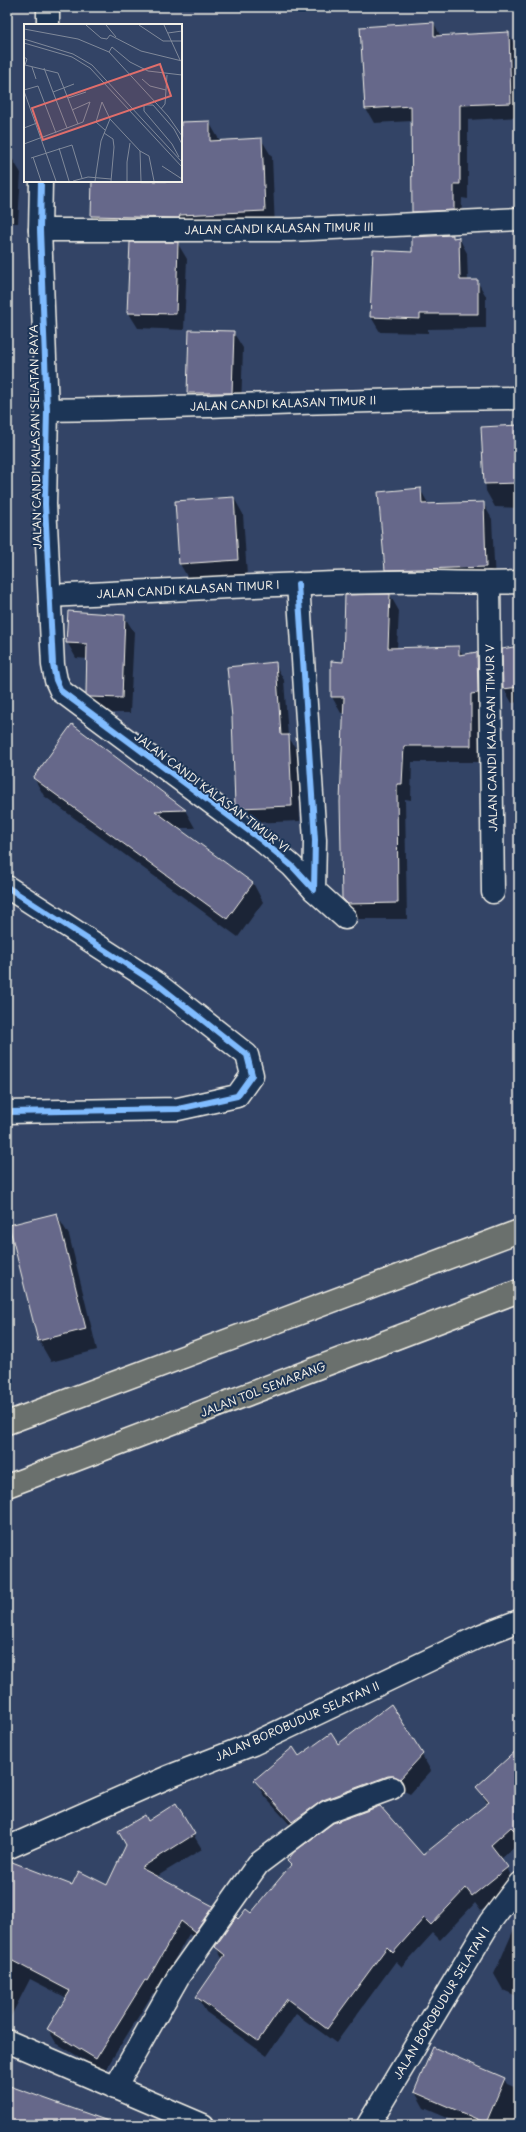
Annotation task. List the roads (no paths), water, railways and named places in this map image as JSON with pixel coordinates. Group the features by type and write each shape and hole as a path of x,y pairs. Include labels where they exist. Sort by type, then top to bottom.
{"highway":[{"path":"7,1423 519,1232"},
{"name":"JALAN TOL SEMARANG","path":"7,1486 519,1292"}],"street":[{"path":"48,7 48,24"},
{"name":"JALAN CANDI KALASAN SELATAN RAYA","path":"41,182 40,230 47,410 44,504 50,596"},
{"name":"JALAN CANDI KALASAN TIMUR III","path":"40,230 291,230 519,219"},
{"name":"JALAN CANDI KALASAN TIMUR II","path":"47,410 226,406 400,399 519,398"},
{"name":"JALAN CANDI KALASAN TIMUR I","path":"50,596 298,584 389,582 489,584 519,582"},
{"path":"298,584 315,840 314,890"},
{"name":"JALAN CANDI KALASAN TIMUR V","path":"489,584 493,892"},
{"name":"JALAN CANDI KALASAN TIMUR VI","path":"50,596 53,665 56,680 61,691 260,840 292,866 314,890 346,918"},
{"path":"7,887 157,984 247,1055 252,1075 237,1096 178,1109 7,1112"},
{"name":"JALAN BOROBUDUR SELATAN II","path":"7,1848 168,1777 252,1744 482,1635 519,1621"},
{"path":"115,2088 178,1977 258,1864 327,1812 392,1788"},
{"name":"JALAN BOROBUDUR SELATAN I","path":"368,2125 490,1922 519,1884"},
{"path":"7,2041 203,2125"}]}
